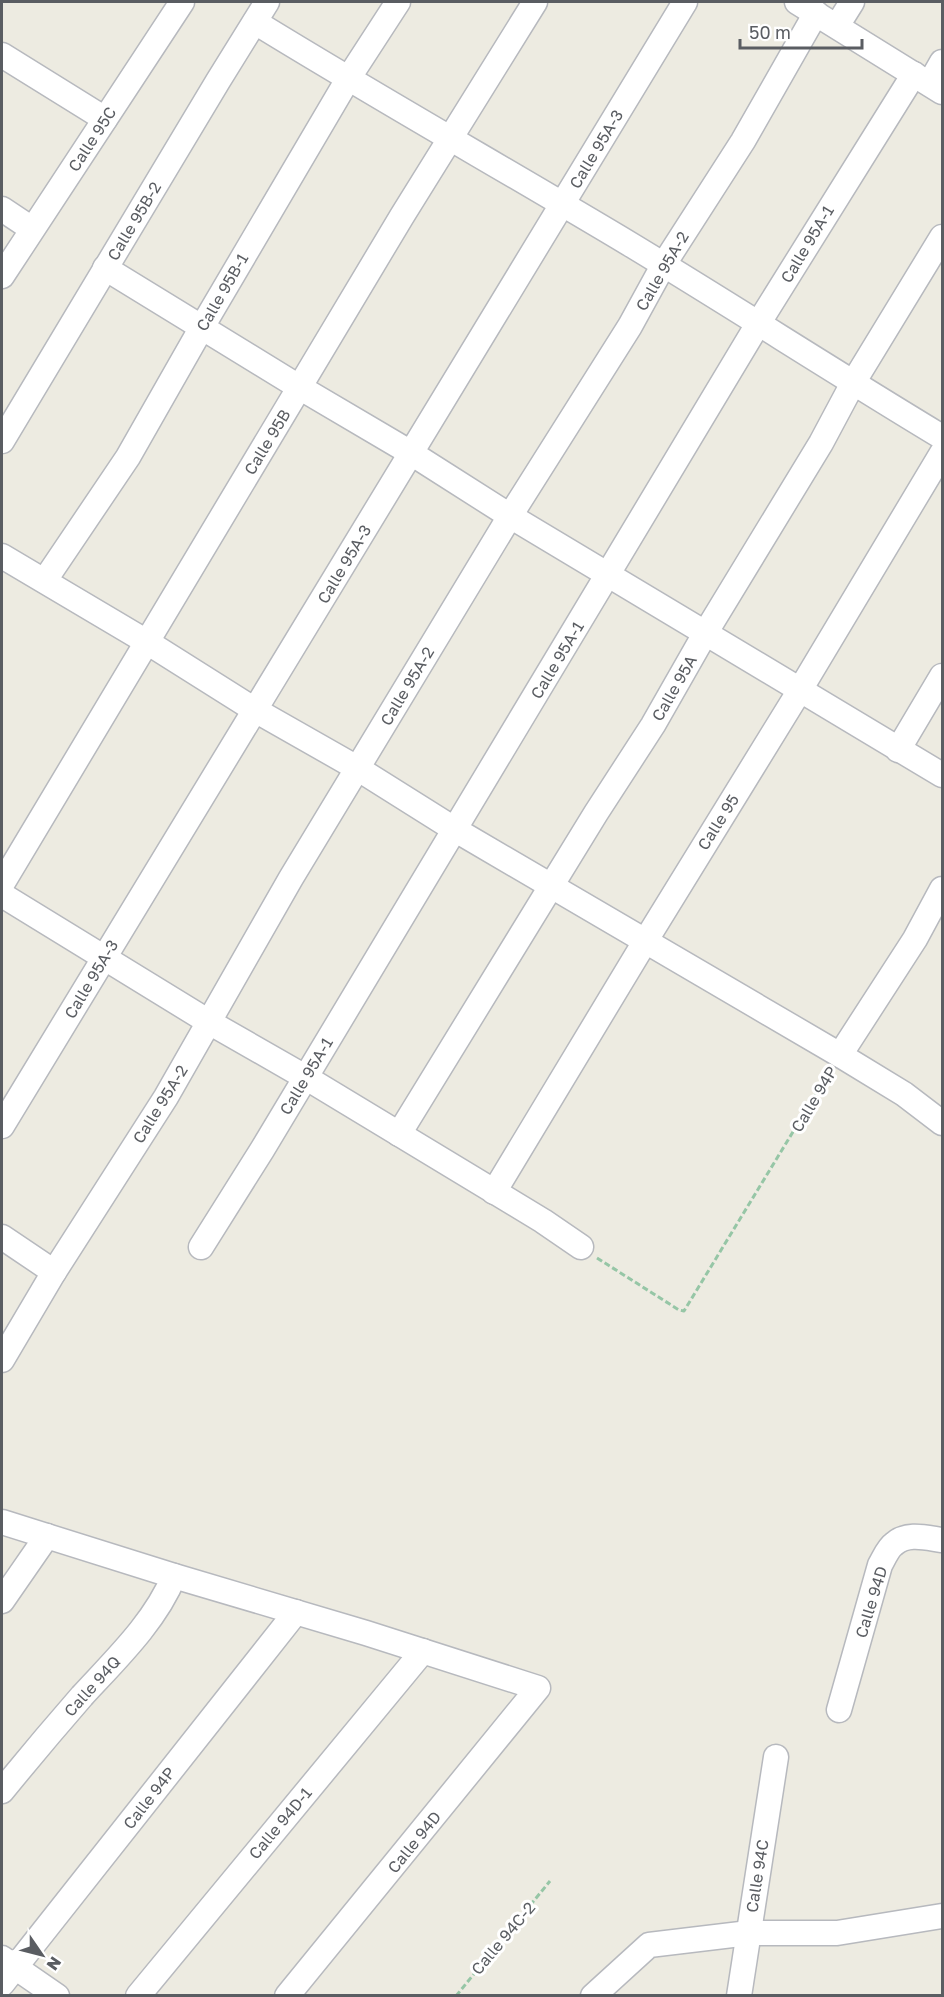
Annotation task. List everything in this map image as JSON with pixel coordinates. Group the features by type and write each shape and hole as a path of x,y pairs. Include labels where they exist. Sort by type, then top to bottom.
{"street":[{"name":"Calle 95C","path":"2,276 182,2"},
{"name":"Calle 95B-1","path":"45,580 128,458 348,79 398,2"},
{"name":"Calle 95B","path":"2,884 299,387 535,2"},
{"name":"Calle 95A-3","path":"2,1126 685,2"},
{"path":"837,26 852,2"},
{"path":"806,7 929,83"},
{"name":"Calle 95A-2","path":"2,1360 54,1272 166,1097 291,878 510,516 630,326 664,264 743,141 806,7"},
{"path":"261,12 348,79 664,264 942,437"},
{"name":"Calle 95B-2","path":"2,441 261,12"},
{"path":"2,56 105,119"},
{"name":"Calle 95A-1","path":"201,1247 262,1150 758,324 942,62"},
{"path":"2,209 32,229"},
{"name":"Calle 95A","path":"399,1134 653,725 706,632 821,443 853,383 942,237"},
{"path":"105,268 411,453 510,516 942,775"},
{"name":"Calle 95","path":"495,1192 645,940 800,690 942,453"},
{"path":"2,556 147,642 255,710 357,768 454,829 940,1116"},
{"path":"898,750 942,676"},
{"name":"Calle 94P","path":"840,1055 915,939 942,889"},
{"path":"2,895 209,1022 305,1077 543,1221 581,1247"},
{"path":"2,1237 54,1272"},
{"path":"2,1522 423,1651"},
{"path":"2,1601 47,1536"},
{"name":"Calle 94D","path":"839,1710 880,1564 894,1544 906,1538 942,1540"},
{"name":"Calle 94Q","path":"2,1791 69,1711 137,1636 169,1589 174,1576"},
{"name":"Calle 94P","path":"6,1970 296,1612"},
{"name":"Calle 94D","path":"287,1995 538,1688 423,1651"},
{"name":"Calle 94D-1","path":"138,1995 423,1651"},
{"name":"Calle 94C","path":"739,1995 776,1757"},
{"path":"593,1995 649,1945 748,1933 837,1933 942,1916"},
{"path":"6,1970 57,1995"}],"path":[{"name":"Calle 94P","path":"581,1247 684,1311 840,1055"},
{"name":"Calle 94C-2","path":"456,1995 550,1881"}]}
